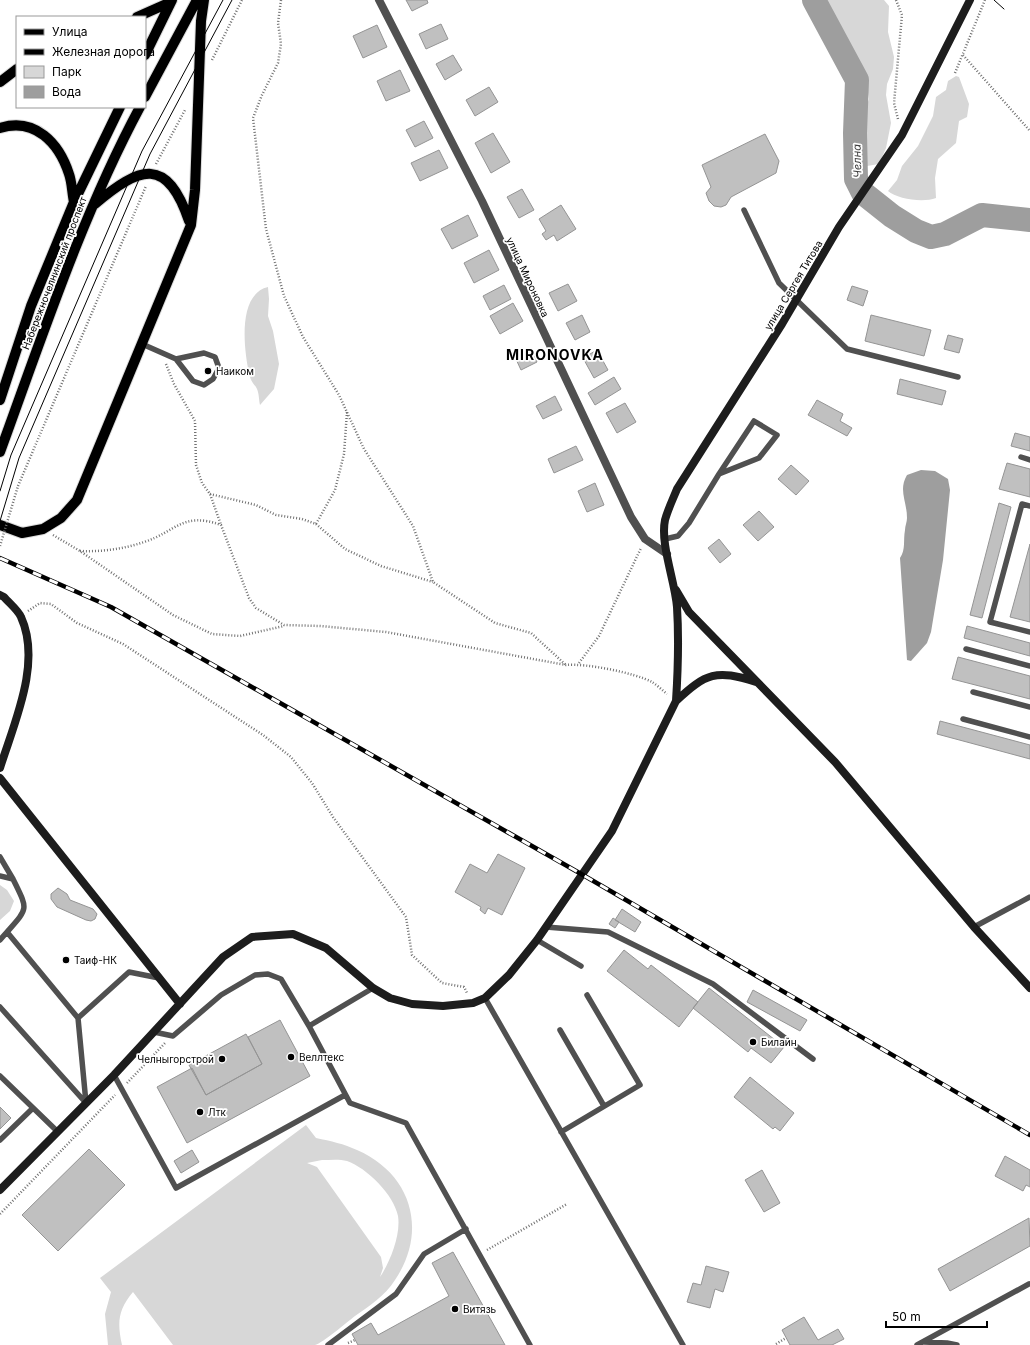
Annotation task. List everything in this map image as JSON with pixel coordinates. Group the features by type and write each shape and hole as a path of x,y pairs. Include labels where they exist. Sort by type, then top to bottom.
{"main road":[{"path":"146,96 197,0"},
{"path":"0,526 22,533 43,529 61,518 77,500 191,225 195,190 201,21 204,0"},
{"path":"139,16 172,1"},
{"path":"146,53 172,1"},
{"path":"0,82 16,70"},
{"name":"Набережночелнинский проспект","path":"0,400 30,306 74,202 120,108"},
{"name":"Набережночелнинский проспект","path":"0,452 51,312 113,156 139,108"},
{"path":"0,128 13,124 41,132 58,149 70,175 74,202"},
{"path":"94,205 117,185 140,174 151,174 160,176 172,185 182,200 191,225"}],"street":[{"name":"улица Мироновка","path":"380,0 482,201 631,517 645,539 667,554"},
{"name":"улица Сергея Титова","path":"674,586 667,554 665,521 677,489 839,227 903,133 970,0"},
{"path":"674,586 689,612 835,762 974,926 1030,988"},
{"path":"674,586 678,632 676,701"},
{"path":"0,595 4,596 21,616 29,645 27,679 0,768"},
{"path":"0,1190 114,1075 223,957 252,937 293,934 326,948 373,988 390,998 412,1004 443,1006 473,1003 485,998 509,974 537,940 612,831 676,701 705,677 726,674 756,682"},
{"path":"0,778 180,1004"}],"lane":[{"path":"744,210 779,283 795,300 847,348 958,377"},
{"path":"142,344 176,359 193,381 204,385 213,380 219,368 215,357 204,352 176,359"},
{"path":"665,539 678,536 689,523 719,474 754,421 777,435 759,458 719,474"},
{"path":"1021,457 1030,460"},
{"path":"1030,506 1022,504 990,622 1030,632"},
{"path":"966,649 1030,666"},
{"path":"973,692 1030,707"},
{"path":"963,720 1030,737"},
{"path":"0,857 14,879 24,905 24,913 0,940"},
{"path":"0,876 14,879"},
{"path":"974,926 1030,897"},
{"path":"546,927 608,932 713,984 813,1059"},
{"path":"7,932 78,1018 86,1103"},
{"path":"537,940 581,966"},
{"path":"78,1018 129,972 159,978"},
{"path":"154,1032 173,1036 221,995 256,975 268,974 281,979 309,1026 350,1103 406,1123 530,1345"},
{"path":"309,1026 373,988"},
{"path":"561,1132 640,1085 587,995"},
{"path":"485,998 683,1345"},
{"path":"0,1007 86,1103"},
{"path":"560,1030 604,1106"},
{"path":"114,1075 176,1188 345,1095"},
{"path":"0,1076 58,1132"},
{"path":"0,1140 33,1108"},
{"path":"328,1345 396,1294 424,1254 466,1229"},
{"path":"917,1345 1029,1284"},
{"path":"923,1342 947,1342 957,1345"}],"path":[{"path":"211,62 242,0"},
{"path":"281,0 278,23 281,44 278,63 262,95 253,118 266,229 284,296 303,337 339,395 364,449 413,526 433,582"},
{"path":"896,0 902,15 894,103 903,133"},
{"path":"955,73 985,0"},
{"path":"963,55 1030,131"},
{"path":"0,546 18,486 151,174 189,104"},
{"path":"161,352 174,384 195,421 196,465 202,483 210,494 249,598 256,608 284,625"},
{"path":"316,524 335,490 344,454 346,411"},
{"path":"210,494 256,505 276,515 302,519 316,524 345,550 381,566 433,582 495,623 530,633 566,665"},
{"path":"80,551 97,552 144,542 184,522 206,520 221,525"},
{"path":"43,529 80,551 173,614 212,634 240,636 284,625 320,626 386,632 566,665 579,663 617,671 652,682 676,701"},
{"path":"579,663 599,636 645,539"},
{"path":"21,616 40,603 51,604 77,623 123,644 263,735 292,757 312,783 333,817 406,917 412,955 442,983 464,987 473,1003"},
{"path":"0,1214 169,1039"},
{"path":"479,1254 567,1204"},
{"path":"776,1345 786,1338"}],"green space":[{"path":"825,0 884,0 889,6 888,32 894,57 893,69 887,84 886,95 891,123 886,148 879,164 867,166 865,156 865,111 869,99 866,80 848,50"},
{"path":"956,76 959,77 969,104 967,117 959,121 956,143 938,159 935,178 936,198 917,200 892,194 888,191 897,180 902,166 918,146 933,116 936,97 946,90 948,81"},
{"path":"268,287 268,316 273,331 279,364 274,389 260,405 258,391 251,379 247,363 245,324 247,311 251,300 258,292"},
{"path":"0,885 7,890 14,901 10,911 0,920"},
{"path":"306,1125 316,1138 347,1146 376,1160 391,1174 402,1189 409,1206 412,1224 411,1242 405,1261 391,1286 376,1300 329,1337 315,1345 173,1345 133,1292 124,1305 120,1317 119,1323 122,1345 108,1345 105,1314 111,1292 100,1278","holes":["322,1160 347,1161 363,1170 385,1191 395,1208 398,1216 398,1231 391,1256 380,1277 383,1268 381,1257 317,1167 307,1163"]}],"water":[{"path":"921,470 935,471 948,479 950,490 943,560 931,632 927,643 911,661 907,660 900,558 904,548 904,534 907,518 903,486 907,475"}],"building":[{"path":"406,0 427,0 428,3 412,11"},
{"path":"441,24 448,39 426,49 419,34"},
{"path":"377,25 387,47 363,58 353,36"},
{"path":"453,55 462,70 445,80 436,64"},
{"path":"400,70 410,91 386,101 377,81"},
{"path":"489,87 498,102 475,116 466,100"},
{"path":"424,121 433,138 415,147 406,130"},
{"path":"493,133 510,162 491,173 475,143"},
{"path":"765,134 779,161 776,173 731,197 726,205 721,207 714,206 709,201 706,193 711,187 702,165"},
{"path":"439,150 448,168 420,181 411,163"},
{"path":"522,189 534,210 519,218 507,197"},
{"path":"561,205 576,229 557,241 554,235 546,240 542,234 546,231 539,219"},
{"path":"468,215 478,236 452,249 441,229"},
{"path":"489,250 499,270 474,283 464,263"},
{"path":"568,284 577,301 558,311 549,293"},
{"path":"504,285 511,299 490,310 483,296"},
{"path":"852,286 868,291 863,306 847,300"},
{"path":"513,303 523,321 500,334 490,316"},
{"path":"582,315 590,332 575,340 566,323"},
{"path":"871,315 931,330 924,356 865,341"},
{"path":"948,335 963,339 959,353 944,349"},
{"path":"531,349 537,362 521,370 515,357"},
{"path":"597,350 608,370 594,378 583,358"},
{"path":"614,377 621,389 595,405 588,393"},
{"path":"900,379 946,391 942,405 897,394"},
{"path":"555,396 562,410 543,419 536,406"},
{"path":"817,400 843,414 840,421 852,428 847,436 808,415"},
{"path":"625,403 636,422 617,433 606,413"},
{"path":"1015,433 1030,437 1030,451 1011,446"},
{"path":"576,446 583,460 554,473 548,459"},
{"path":"1007,463 1030,469 1030,497 999,489"},
{"path":"791,465 809,481 796,495 778,479"},
{"path":"595,483 604,505 587,512 578,491"},
{"path":"999,503 1011,507 982,618 970,615"},
{"path":"759,511 774,527 758,541 743,525"},
{"path":"719,539 731,554 720,563 708,548"},
{"path":"1030,544 1030,622 1010,617"},
{"path":"967,626 1030,643 1030,656 964,638"},
{"path":"958,657 1030,676 1030,699 952,679"},
{"path":"940,721 1030,745 1030,759 937,734"},
{"path":"498,854 525,868 502,915 488,908 485,914 480,910 481,907 455,892 470,864 487,873"},
{"path":"58,888 67,894 70,900 93,909 97,914 95,919 91,921 86,920 57,907 51,899 51,894"},
{"path":"622,909 641,922 635,932 615,920"},
{"path":"613,918 619,922 615,928 609,924"},
{"path":"624,950 648,969 651,965 698,1002 679,1027 607,971"},
{"path":"709,988 784,1047 771,1063 751,1048 748,1052 693,1008"},
{"path":"753,990 807,1020 800,1031 747,1002"},
{"path":"280,1020 310,1076 187,1143 157,1087 192,1068 206,1095 262,1064 248,1037"},
{"path":"246,1034 262,1064 206,1095 189,1065"},
{"path":"750,1077 794,1113 780,1131 775,1127 773,1129 734,1097"},
{"path":"0,1107 11,1118 0,1129"},
{"path":"89,1149 125,1185 58,1251 22,1215"},
{"path":"192,1150 199,1162 181,1173 174,1161"},
{"path":"1005,1156 1030,1170 1030,1187 1026,1185 1023,1191 995,1176"},
{"path":"762,1170 780,1203 764,1212 745,1180"},
{"path":"1029,1218 1030,1246 950,1291 938,1269"},
{"name":"Витязь","path":"453,1252 505,1345 358,1345 352,1334 371,1323 378,1335 449,1296 432,1263"},
{"path":"706,1266 729,1272 723,1292 715,1289 710,1308 687,1302 693,1283 701,1285"},
{"path":"804,1317 818,1340 838,1329 844,1339 832,1345 790,1345 782,1330"}],"waterway":[{"name":"Челна","path":"814,0 857,80 855,133 856,179 863,193 892,216 916,231 931,237 945,234 982,215 1030,220"}],"tram line":[{"path":"0,491 11,455 142,151 223,0"},
{"path":"0,521 19,458 150,154 232,0"},
{"path":"994,0 1004,9"}],"railway":[{"path":"0,558 111,607 583,875 1030,1135"}],"place":[{"name":"Наиком","path":"208,371"},
{"name":"Таиф-НК","path":"66,960"},
{"name":"Билайн","path":"753,1042"},
{"name":"Веллтекс","path":"291,1057"},
{"name":"Челныгорстрой","path":"222,1059"},
{"name":"Лтк","path":"200,1112"},
{"name":"Витязь","path":"455,1309"}],"district":[{"name":"MIRONOVKA","path":"555,354"}]}
